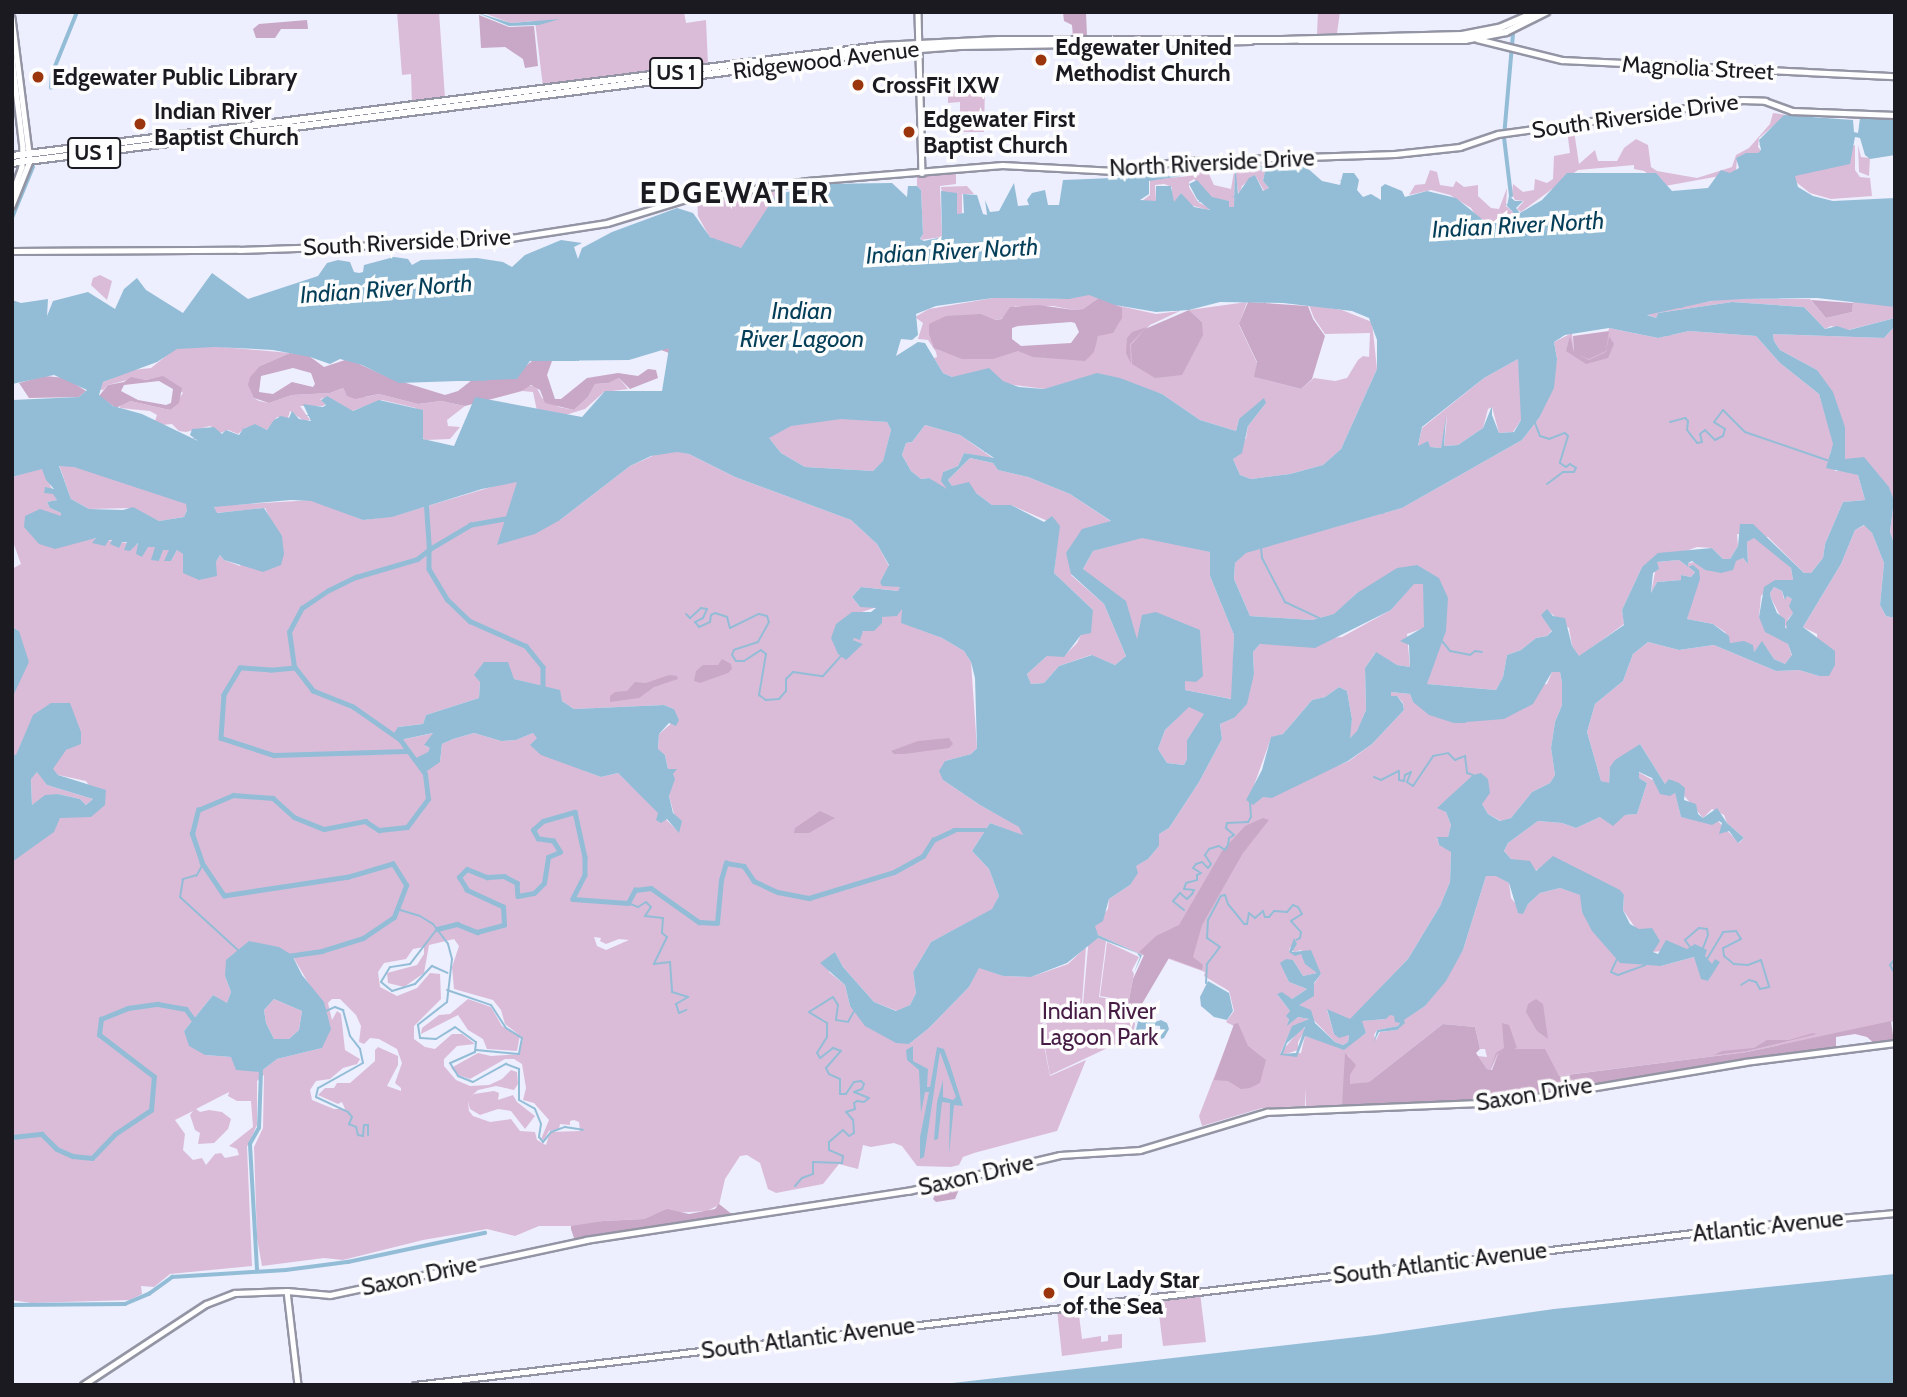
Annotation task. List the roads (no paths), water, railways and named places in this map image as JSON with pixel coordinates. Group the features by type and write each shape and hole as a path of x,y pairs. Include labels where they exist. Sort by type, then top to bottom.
{"main road":[{"name":"US 1","path":"1513,26 1536,12"},
{"name":"US 1","path":"1522,19 1546,12"},
{"name":"Ridgewood Avenue","path":"12,163 26,158 200,132 478,103 541,90 918,46 1017,40 1473,38 1497,35 1513,26"},
{"name":"Ridgewood Avenue","path":"1432,39 1443,35 1478,33 1513,26"},
{"path":"1000,46 1017,40"},
{"name":"Ridgewood Avenue","path":"12,156 26,158 189,141 351,119 387,109 568,92 641,77 876,47 1241,43 1256,40"},
{"path":"845,56 876,47"},
{"path":"794,62 819,54"},
{"path":"189,141 200,132"},
{"path":"117,150 133,141"}],"street":[{"path":"918,12 922,173"},
{"path":"12,18 26,158 12,206"},
{"path":"1497,35 1504,45"},
{"name":"Magnolia Street","path":"1473,38 1562,60 1895,76"},
{"path":"12,57 26,158"},
{"name":"South Riverside Drive","path":"1500,134 1742,100 1765,102 1792,111 1895,115"},
{"name":"North Riverside Drive","path":"922,173 1012,164 1115,171 1183,161 1395,154 1461,146 1500,134"},
{"name":"South Riverside Drive","path":"12,251 239,250 492,241 559,228 607,223 657,205 724,193 807,181 922,173"},
{"path":"12,194 19,183"},
{"name":"Saxon Drive","path":"83,1385 206,1304 224,1296 287,1291 330,1295 586,1240 908,1191 1060,1155 1140,1150 1267,1112 1507,1102 1745,1062 1895,1043"},
{"name":"Atlantic Avenue","path":"1641,1239 1895,1213"},
{"name":"South Atlantic Avenue","path":"415,1385 1641,1239"},
{"path":"287,1291 298,1385"}],"water":[{"path":"475,12 511,23 560,19 539,25 509,26"},
{"path":"1784,115 1853,120 1854,132 1858,133 1860,118 1895,119 1895,155 1870,159 1865,155 1860,138 1855,137 1850,164 1795,176 1798,187 1813,196 1833,201 1895,198 1895,307 1817,298 1742,299 1711,301 1647,315 1656,318 1658,313 1732,302 1804,307 1825,329 1837,326 1849,330 1895,318 1895,326 1884,338 1773,334 1780,350 1817,370 1833,392 1845,427 1845,459 1864,457 1889,487 1894,501 1890,532 1895,546 1895,618 1886,616 1880,605 1884,563 1872,533 1864,525 1855,530 1841,564 1803,627 1835,651 1835,665 1829,676 1799,670 1776,671 1714,645 1679,650 1648,642 1633,654 1623,681 1595,704 1587,732 1601,781 1609,783 1610,767 1615,760 1640,744 1665,784 1669,779 1685,788 1684,800 1696,804 1698,814 1703,818 1717,808 1727,823 1744,838 1738,843 1729,831 1719,834 1722,823 1719,821 1712,825 1681,817 1675,793 1670,796 1660,794 1652,778 1639,772 1639,778 1647,783 1637,814 1625,815 1613,826 1600,817 1576,828 1562,823 1538,821 1508,843 1504,851 1511,859 1530,861 1536,871 1553,856 1620,890 1624,895 1623,910 1630,924 1639,929 1652,928 1660,941 1653,952 1658,954 1666,940 1687,949 1695,944 1707,950 1705,956 1712,964 1715,959 1720,962 1708,981 1701,979 1694,957 1661,966 1620,963 1592,931 1582,912 1580,895 1560,888 1540,893 1528,904 1523,914 1518,913 1509,883 1496,876 1486,876 1463,950 1446,981 1425,1006 1404,1020 1405,1023 1397,1030 1379,1032 1374,1042 1377,1030 1398,1026 1400,1023 1395,1022 1394,1016 1390,1015 1386,1019 1362,1021 1366,1033 1344,1050 1305,1036 1297,1057 1280,1055 1292,1026 1309,1019 1298,1017 1287,1026 1289,1019 1286,1016 1290,1011 1277,994 1282,992 1292,999 1307,989 1289,982 1280,963 1286,959 1293,960 1303,976 1317,973 1305,964 1301,954 1295,956 1289,952 1294,938 1297,944 1292,952 1311,950 1321,974 1314,983 1314,996 1299,1005 1311,1010 1315,1023 1335,1042 1343,1045 1348,1042 1349,1035 1339,1038 1334,1034 1327,1009 1350,1019 1408,959 1440,906 1450,882 1451,852 1439,845 1437,837 1448,837 1451,825 1446,812 1437,808 1473,775 1481,773 1488,779 1490,793 1482,804 1488,814 1500,821 1511,818 1532,792 1550,783 1555,775 1551,748 1555,722 1562,705 1560,672 1552,672 1533,704 1504,719 1454,723 1429,715 1413,702 1410,694 1391,692 1391,696 1397,696 1403,704 1404,710 1372,744 1348,761 1272,798 1263,797 1253,805 1246,800 1262,770 1271,737 1283,734 1312,700 1325,697 1339,687 1347,691 1352,719 1350,738 1357,731 1366,710 1365,668 1376,652 1397,665 1410,667 1409,645 1400,641 1424,627 1423,584 1414,584 1391,610 1315,648 1260,644 1253,652 1254,674 1247,704 1234,718 1220,724 1222,739 1199,782 1169,828 1159,834 1159,846 1148,859 1136,866 1138,873 1130,885 1109,899 1103,921 1095,926 1098,935 1142,955 1134,973 1140,957 1137,953 1098,938 1067,963 1031,977 1003,976 979,968 969,987 929,1028 909,1044 896,1043 865,1026 850,1006 845,985 820,963 835,952 843,967 874,1002 896,1011 910,1005 916,993 913,972 931,942 992,909 999,896 989,869 972,851 990,823 1023,835 1019,827 943,780 939,771 945,761 971,754 977,748 975,678 971,662 964,651 942,638 901,623 902,609 897,616 882,617 882,623 874,631 863,631 860,640 854,638 853,640 863,644 846,660 838,654 831,638 836,624 852,612 871,612 876,608 860,607 852,597 861,587 898,591 900,587 882,586 880,582 889,565 877,544 851,520 735,477 689,454 677,452 651,456 630,466 560,520 535,534 497,545 517,482 482,489 392,517 363,520 311,501 291,500 214,507 217,513 264,508 282,536 284,554 281,565 263,572 224,560 220,555 216,562 217,576 199,580 183,573 183,554 177,550 171,561 164,561 169,550 163,550 159,561 151,560 155,547 148,547 142,557 136,554 138,543 130,551 124,550 127,542 122,542 119,548 110,544 112,540 105,546 92,543 96,538 55,549 39,544 24,527 25,516 40,509 61,516 61,513 50,508 47,502 57,500 53,494 44,493 45,487 54,489 46,480 42,469 12,477 12,400 79,397 87,390 54,375 12,384 12,300 21,303 48,299 47,316 53,301 88,292 115,309 124,289 137,278 146,290 183,313 212,273 248,299 318,276 327,263 338,260 350,262 354,272 359,273 363,272 364,265 394,257 408,259 412,265 421,260 477,258 503,262 512,267 525,255 561,240 582,243 574,247 578,259 582,248 612,232 677,208 693,213 710,237 741,248 776,195 818,184 892,183 907,197 908,186 917,186 921,190 923,234 920,239 924,241 942,237 941,191 957,193 957,214 964,213 963,194 977,195 983,214 987,215 985,200 990,212 999,211 1014,183 1018,206 1029,205 1027,200 1032,193 1045,190 1048,205 1059,205 1063,180 1188,175 1149,181 1149,194 1140,200 1156,201 1156,186 1171,186 1174,202 1181,193 1194,207 1210,210 1197,199 1189,184 1197,180 1212,197 1229,201 1229,207 1234,207 1235,166 1270,166 1275,169 1305,166 1322,181 1340,185 1343,173 1354,173 1359,180 1357,190 1363,197 1371,194 1381,200 1381,187 1385,184 1402,191 1405,197 1427,191 1456,198 1488,224 1506,221 1516,215 1507,206 1509,196 1515,201 1523,201 1516,208 1520,213 1542,200 1567,173 1656,173 1672,191 1708,188 1721,170 1730,173 1739,168 1736,158 1761,150 1759,140","holes":["1248,168 1265,171 1263,181 1269,188 1263,191 1255,175 1249,178 1238,194 1236,172","1089,295 1115,305 1156,312 1189,310 1220,302 1283,303 1352,311 1369,318 1377,340 1377,369 1341,449 1323,465 1290,474 1251,479 1240,475 1233,459 1242,453 1248,426 1266,403 1264,398 1239,419 1236,431 1200,420 1162,394 1120,378 1097,373 1044,389 1019,387 1003,381 989,368 952,377 943,373 925,343 918,342 896,356 901,339 912,340 918,335 916,314 936,306 993,298 1069,299","1609,328 1658,338 1689,331 1756,336 1780,363 1819,394 1833,444 1826,468 1858,475 1865,500 1843,502 1825,544 1823,558 1811,573 1804,573 1753,524 1740,524 1738,546 1730,559 1723,559 1712,548 1658,553 1642,567 1622,610 1624,625 1579,656 1572,646 1565,618 1553,616 1547,609 1541,615 1552,631 1547,636 1536,638 1521,650 1507,655 1503,677 1496,690 1427,684 1446,631 1448,598 1439,578 1417,565 1397,568 1357,593 1334,614 1312,620 1250,616 1234,579 1235,563 1246,553 1402,508 1522,440 1539,418 1554,388 1557,359 1554,342 1565,335","215,347 273,350 330,364 340,359 362,365 399,383 517,379 530,361 629,360 669,348 662,391 605,391 582,417 475,397 454,446 423,439 423,410 379,400 353,411 327,396 321,400 326,405 323,407 303,404 311,421 299,419 292,411 289,418 281,416 274,420 267,430 255,424 243,429 239,435 226,430 222,434 214,427 192,429 190,435 198,441 142,414 113,406 99,395 103,382 157,362 177,349","1518,359 1521,420 1514,432 1499,433 1492,415 1492,406 1483,428 1458,445 1444,446 1446,416 1441,448 1430,447 1428,441 1418,446 1422,427 1484,378","841,419 887,422 891,430 883,461 873,471 805,467 781,453 769,438 791,426","925,425 960,435 994,458 964,453 958,466 943,472 941,481 947,489 929,478 921,479 911,471 902,455 906,443 912,442","970,458 993,463 998,470 1028,477 1070,494 1111,521 1082,529 1066,553 1071,574 1104,604 1126,656 1115,665 1092,655 1059,666 1044,683 1031,684 1027,674 1047,656 1064,657 1081,635 1091,633 1093,610 1054,573 1060,526 1052,516 1044,522 1011,505 992,505 976,493 969,482 952,486 948,480","59,466 74,467 186,504 187,510 184,517 159,521 133,507 123,510 89,509 71,499","1142,538 1210,552 1210,576 1234,635 1231,699 1185,690 1185,681 1196,682 1203,676 1200,630 1156,612 1142,615 1137,639 1126,601 1083,569 1093,551","1754,538 1791,568 1793,580 1775,580 1764,587 1759,617 1765,632 1788,644 1792,655 1785,664 1774,659 1762,641 1754,652 1753,645 1744,641 1730,643 1729,636 1713,624 1687,619 1700,579 1699,570 1693,565 1688,567 1688,563 1692,561 1705,570 1721,573 1733,570 1736,561 1743,558 1748,564 1747,542","1679,560 1695,572 1691,577 1681,575 1681,580 1657,582 1651,593 1653,573 1659,569 1657,562","1774,587 1782,591 1785,600 1787,596 1792,599 1789,606 1793,613 1786,623 1787,629 1785,619 1777,613 1770,593","1189,707 1204,714 1187,740 1187,759 1184,765 1167,763 1158,749 1165,730","1305,1027 1296,1053 1283,1054 1287,1043"]},
{"path":"12,627 19,631 29,662 12,698"},
{"path":"484,662 508,662 514,679 560,690 562,701 574,709 664,705 674,709 679,720 676,726 669,723 659,734 658,749 665,755 668,769 677,769 673,774 675,779 669,796 673,813 682,821 679,833 667,819 661,823 656,820 658,813 618,773 601,777 541,755 530,745 537,738 533,733 516,740 501,741 474,733 453,739 442,744 440,762 424,773 414,759 428,752 430,748 424,745 433,733 400,740 393,735 398,727 423,724 426,715 479,698 480,682 474,675"},
{"path":"51,703 70,703 81,732 81,744 66,750 53,769 58,775 106,790 105,805 91,817 60,818 54,832 12,862 12,754 16,755 33,715","holes":["37,772 47,785 93,799 86,805 80,799 58,794 45,795 32,805 31,779"]},
{"path":"249,941 279,947 292,955 302,975 324,1002 331,1029 322,1048 277,1059 260,1072 236,1070 231,1057 205,1055 189,1046 184,1031 213,995 227,1003 231,992 225,976 226,960","holes":["274,999 302,1011 299,1030 289,1039 274,1039 266,1023 264,1010"]},
{"path":"1208,981 1229,993 1233,1011 1227,1020 1214,1017 1201,1006 1200,997"},
{"path":"1143,1015 1155,1015 1155,1022 1161,1020 1167,1023 1169,1029 1164,1038 1161,1039 1160,1026 1152,1025 1134,1037 1139,1018"},
{"path":"913,1046 913,1061 928,1069 927,1087 930,1087 937,1047 944,1049 950,1065 963,1106 954,1105 949,1155 950,1103 942,1102 938,1139 934,1140 937,1102 943,1080 943,1097 953,1100 956,1097 940,1052 924,1157 920,1159 920,1137 929,1092 925,1092 921,1113 919,1070 907,1060 906,1050"},
{"path":"1895,1274 1895,1385 935,1385 1375,1335 1554,1309"}],"waterway":[{"path":"51,88 52,74 77,12"},
{"path":"1511,196 1504,137 1513,34"},
{"path":"12,218 33,167"},
{"path":"1670,422 1685,418 1688,421 1687,430 1697,443 1702,442 1700,434 1705,430 1715,440 1723,436 1725,429 1714,422 1723,410 1745,432 1827,460"},
{"path":"1535,423 1540,436 1549,439 1565,433 1568,436 1560,463 1576,468 1574,472 1563,472 1547,484"},
{"path":"287,956 322,951 363,938 394,917 406,885 393,864 349,877 224,896 202,863 192,834 198,810 233,795 273,798 294,817 324,829 365,821 379,830 407,827 428,799 425,774 400,740 353,707 313,691 294,667 289,632 302,608 329,590 356,577 417,559 429,550 426,506"},
{"path":"505,519 471,525 429,550 429,569 447,599 470,621 526,646 543,667 543,685"},
{"path":"1261,548 1262,558 1285,602 1319,618"},
{"path":"686,614 690,618 701,608 707,609 703,618 695,622 699,627 710,622 711,615 715,613 727,617 730,628 759,614 767,616 769,622 758,642 734,650 732,655 736,661 744,661 761,650 766,654 759,695 766,700 779,699 786,691 786,679 793,672 823,676 841,656"},
{"path":"1442,641 1450,651 1470,655 1475,651 1482,652"},
{"path":"295,668 240,668 224,695 221,738 274,755 407,751"},
{"path":"1374,777 1381,780 1399,771 1399,780 1404,781 1405,775 1411,772 1407,782 1413,786 1433,756 1448,753 1455,760 1465,756 1467,773 1473,775"},
{"path":"1184,910 1173,901 1180,893 1187,899 1192,894 1194,890 1184,889 1186,883 1197,880 1197,875 1201,873 1193,868 1202,862 1208,868 1211,864 1205,855 1209,849 1219,846 1225,850 1229,838 1234,835 1226,828 1227,823 1248,822 1251,817 1250,802"},
{"path":"437,929 457,924 477,932 504,925 503,907 467,890 459,877 467,869 487,877 504,876 517,883 518,896 534,893 544,883 548,857 560,852 553,841 538,839 533,830 543,821 575,812 585,857 585,875 573,899 628,903 635,890 651,888 699,922 717,923 721,880 726,863 744,866 754,881 778,892 809,898 894,872 923,856 933,840 954,830 986,830"},
{"path":"203,864 197,875 183,879 180,897 239,951"},
{"path":"1206,983 1207,964 1220,947 1207,938 1208,920 1221,896 1225,895 1228,904 1244,924 1247,924 1249,913 1255,918 1263,911 1265,917 1269,917 1274,911 1287,912 1293,905 1298,907 1302,914 1291,921 1301,932 1300,938 1296,940"},
{"path":"628,903 638,907 646,902 651,907 645,916 663,918 662,933 667,937 654,964 670,962 672,992 688,997 676,1004 679,1013 686,1010"},
{"path":"397,909 420,916 433,924 448,944 452,959 447,1002 418,1025 420,1038 436,1039 455,1027 476,1042 475,1052 450,1063 458,1076 473,1082 506,1064 519,1069 519,1100 535,1109 541,1124 539,1137 543,1142 551,1132 565,1127 583,1130"},
{"path":"1690,947 1685,940 1699,928 1707,929 1708,935 1703,948"},
{"path":"437,929 410,964 390,967 381,982 392,991 415,984 432,966 448,973"},
{"path":"1707,959 1723,932 1736,931 1741,939 1723,948 1724,956 1734,964 1748,965 1761,960 1769,987 1760,989 1756,982 1749,980 1741,985"},
{"path":"1617,959 1611,972 1618,975 1645,965"},
{"path":"1895,959 1890,965 1895,974"},
{"path":"1895,983 1895,990"},
{"path":"447,990 491,1005 506,1028 522,1038 519,1054 476,1050"},
{"path":"795,1186 802,1178 813,1174 813,1162 842,1163 843,1156 829,1150 829,1142 843,1130 849,1136 854,1133 853,1120 846,1112 855,1109 854,1103 857,1101 864,1102 869,1098 854,1092 862,1089 864,1084 861,1081 854,1082 846,1094 840,1094 840,1079 829,1074 826,1068 841,1051 833,1048 820,1058 817,1053 827,1037 827,1023 809,1012 833,997 838,1005 836,1020 848,1022 854,1011"},
{"path":"12,1137 42,1134 57,1149 73,1156 92,1158 115,1134 151,1110 154,1077 99,1035 101,1019 128,1008 158,1004 186,1009 196,1023"},
{"path":"326,1011 335,1007 343,1010 350,1036 360,1049 363,1063 318,1088 316,1097 348,1112 352,1117 349,1124 356,1127 358,1135 363,1136 364,1125 368,1125 368,1135"},
{"path":"257,1270 250,1144 259,1128 261,1071"},
{"path":"12,1305 125,1304 149,1294 172,1277 286,1270 348,1262 485,1233"}],"place":[{"name":"Edgewater United Methodist Church","path":"1041,60"},
{"name":"Edgewater Public Library","path":"38,77"},
{"name":"CrossFit IXW","path":"858,85"},
{"name":"Indian River Baptist Church","path":"140,124"},
{"name":"Edgewater First Baptist Church","path":"909,132"},
{"name":"Our Lady Star of the Sea","path":"1049,1293"}],"district":[{"name":"EDGEWATER","path":"735,193"}],"water label":[{"name":"Indian River North","path":"1518,225"},
{"name":"Indian River North","path":"952,251"},
{"name":"Indian River North","path":"386,289"},
{"name":"Indian River Lagoon","path":"802,325"}],"park label":[{"name":"Indian River Lagoon Park","path":"1099,1024"}]}
